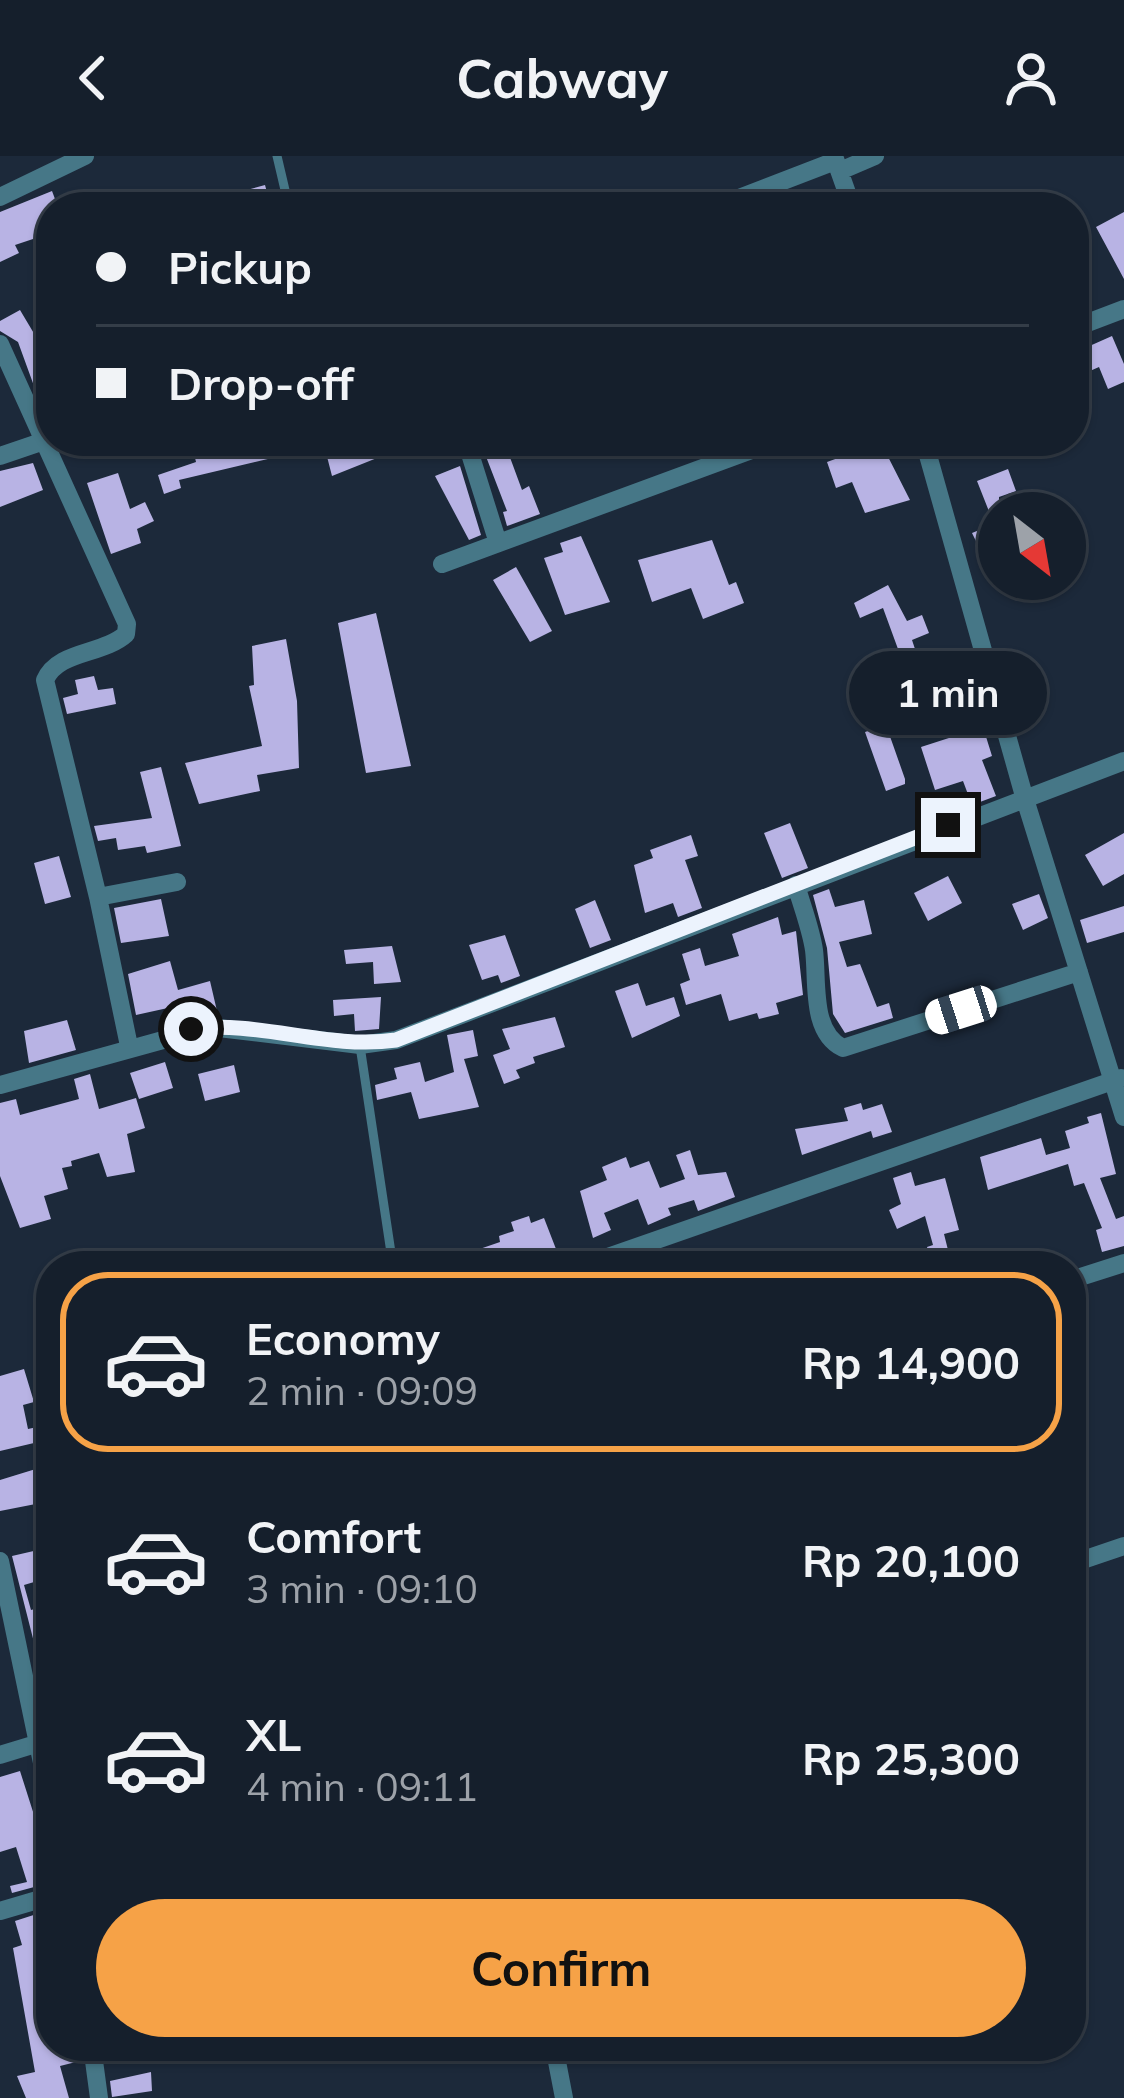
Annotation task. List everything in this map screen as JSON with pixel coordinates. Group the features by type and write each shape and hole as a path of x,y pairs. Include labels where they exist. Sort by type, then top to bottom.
{"street":[{"path":"0,197 85,156"},
{"path":"757,192 836,163 875,156"},
{"path":"836,163 847,192"},
{"path":"1089,322 1124,309"},
{"path":"0,344 36,418"},
{"path":"0,457 36,444"},
{"path":"54,456 128,631 117,642 58,664 45,680 130,1046"},
{"path":"471,456 498,543"},
{"path":"442,563 735,456"},
{"path":"928,456 1024,796 1079,972 1119,1080 1124,1117"},
{"path":"0,1085 210,1027 360,1045 396,1040 1124,761"},
{"path":"98,897 177,882"},
{"path":"796,885 814,948 822,1023 833,1043 843,1048 1079,972"},
{"path":"625,1251 1119,1080"},
{"path":"1086,1275 1124,1263"},
{"path":"1086,1559 1124,1546"},
{"path":"0,1561 9,1640 36,1733"},
{"path":"0,1755 36,1744"},
{"path":"0,1911 36,1900"},
{"path":"94,2061 99,2098"},
{"path":"557,2061 564,2098"}],"lane":[{"path":"278,156 286,192"},
{"path":"360,1045 391,1251"}],"building":[{"path":"265,185 267,192 240,192"},
{"path":"36,197 36,238 15,245 19,253 0,262 0,212"},
{"path":"1124,212 1124,279 1096,227"},
{"path":"20,310 36,337 36,385 18,342 0,331 0,321"},
{"path":"1112,336 1124,364 1124,382 1108,389 1099,367 1089,371 1089,346"},
{"path":"195,456 281,456 179,480 181,488 164,494 158,475 196,462"},
{"path":"327,456 376,456 377,458 332,476"},
{"path":"486,456 510,456 522,490 529,486 540,514 507,526 503,512 507,511"},
{"path":"844,456 888,456 910,500 865,513 852,482 836,488 827,462"},
{"path":"33,463 43,490 0,507 0,471"},
{"path":"460,466 481,535 469,540 435,476"},
{"path":"1008,469 1016,491 981,492 977,481"},
{"path":"118,473 130,509 145,502 154,521 137,529 141,543 111,554 87,483"},
{"path":"581,536 610,602 565,615 544,558 563,552 560,543"},
{"path":"712,540 729,585 736,582 744,603 703,619 691,588 652,602 638,560"},
{"path":"516,567 552,631 530,642 493,580"},
{"path":"888,585 907,621 922,615 929,633 912,640 922,670 888,681 880,654 898,649 883,608 860,618 854,603"},
{"path":"376,613 411,766 366,773 338,623"},
{"path":"286,639 297,701 299,768 257,775 260,791 199,804 185,763 262,746 249,686 254,685 252,646"},
{"path":"94,676 98,690 113,688 116,704 67,714 63,698 78,694 75,680"},
{"path":"886,725 905,784 886,791 865,732"},
{"path":"983,727 992,756 982,760 996,796 972,805 963,781 935,790 921,747"},
{"path":"161,767 181,846 147,853 145,846 118,850 116,838 98,841 94,826 152,818 140,772"},
{"path":"790,823 808,868 782,878 764,833"},
{"path":"1124,833 1124,874 1103,886 1085,855"},
{"path":"691,835 698,856 685,860 702,908 678,917 673,903 645,913 634,865 653,858 650,850"},
{"path":"59,856 71,897 45,904 34,863"},
{"path":"948,876 962,903 928,921 914,893"},
{"path":"829,889 835,907 864,900 872,934 839,942 847,967 860,964 877,1007 889,1003 893,1018 845,1033 833,1014 827,948 813,895"},
{"path":"1039,894 1048,918 1023,930 1012,904"},
{"path":"161,899 169,936 121,943 114,908"},
{"path":"595,900 611,940 590,948 575,909"},
{"path":"1124,906 1124,932 1087,943 1080,920"},
{"path":"778,917 782,935 796,931 803,995 776,1003 779,1014 759,1019 757,1013 729,1021 721,994 686,1005 680,984 690,980 682,954 700,948 705,966 739,956 732,934"},
{"path":"505,935 520,976 501,983 498,975 482,980 469,945"},
{"path":"392,946 401,982 374,984 373,962 346,964 344,950"},
{"path":"170,961 178,990 210,981 217,1011 198,1016 195,1002 136,1015 128,974"},
{"path":"638,983 646,1006 674,997 680,1016 632,1038 615,991"},
{"path":"381,997 379,1029 355,1031 354,1014 334,1016 333,1000"},
{"path":"555,1017 565,1047 533,1057 535,1063 516,1070 520,1078 504,1084 493,1055 510,1049 502,1029"},
{"path":"67,1020 76,1050 29,1063 24,1031"},
{"path":"473,1030 478,1056 464,1059 479,1107 419,1119 411,1092 377,1100 375,1085 397,1079 394,1068 420,1062 425,1082 454,1072 447,1035"},
{"path":"165,1062 173,1088 139,1099 130,1073"},
{"path":"234,1065 240,1092 205,1101 198,1074"},
{"path":"90,1074 99,1109 136,1098 145,1128 127,1134 135,1172 107,1177 99,1153 71,1161 72,1166 62,1168 68,1189 44,1196 51,1219 20,1228 0,1176 0,1103 16,1099 20,1115 79,1099 74,1079"},
{"path":"861,1103 863,1110 882,1104 892,1132 873,1138 871,1131 802,1155 795,1129 848,1121 844,1108"},
{"path":"1101,1113 1116,1174 1100,1178 1116,1219 1124,1216 1124,1246 1102,1252 1096,1230 1102,1228 1084,1183 1074,1186 1068,1164 988,1190 980,1157 1041,1138 1046,1155 1070,1148 1065,1131"},
{"path":"690,1150 698,1175 726,1172 735,1197 698,1211 694,1200 668,1208 671,1215 648,1225 638,1199 604,1213 611,1230 593,1238 580,1191 607,1180 602,1167 626,1157 630,1168 649,1161 660,1188 685,1179 676,1155"},
{"path":"911,1172 915,1186 945,1178 959,1230 944,1234 948,1251 928,1251 933,1245 925,1216 897,1229 889,1210 901,1204 893,1178"},
{"path":"529,1216 531,1223 544,1218 556,1249 474,1251 500,1242 499,1236 514,1231 511,1222"},
{"path":"24,1369 34,1402 23,1405 28,1429 36,1427 36,1453 34,1443 0,1451 0,1376"},
{"path":"36,1469 36,1504 0,1511 0,1480"},
{"path":"36,1550 36,1581 24,1585 31,1610 36,1609 36,1650 12,1556"},
{"path":"20,1771 36,1821 36,1887 12,1893 10,1886 27,1882 16,1847 0,1852 0,1777"},
{"path":"36,1914 36,2061 76,2061 60,2066 69,2098 26,2098 17,2076 35,2072 13,1948 22,1945 15,1921"},
{"path":"151,2072 152,2091 112,2097 110,2081"}],"route":[{"path":"191,1029 222,1027 360,1045 396,1040 948,825"}]}
